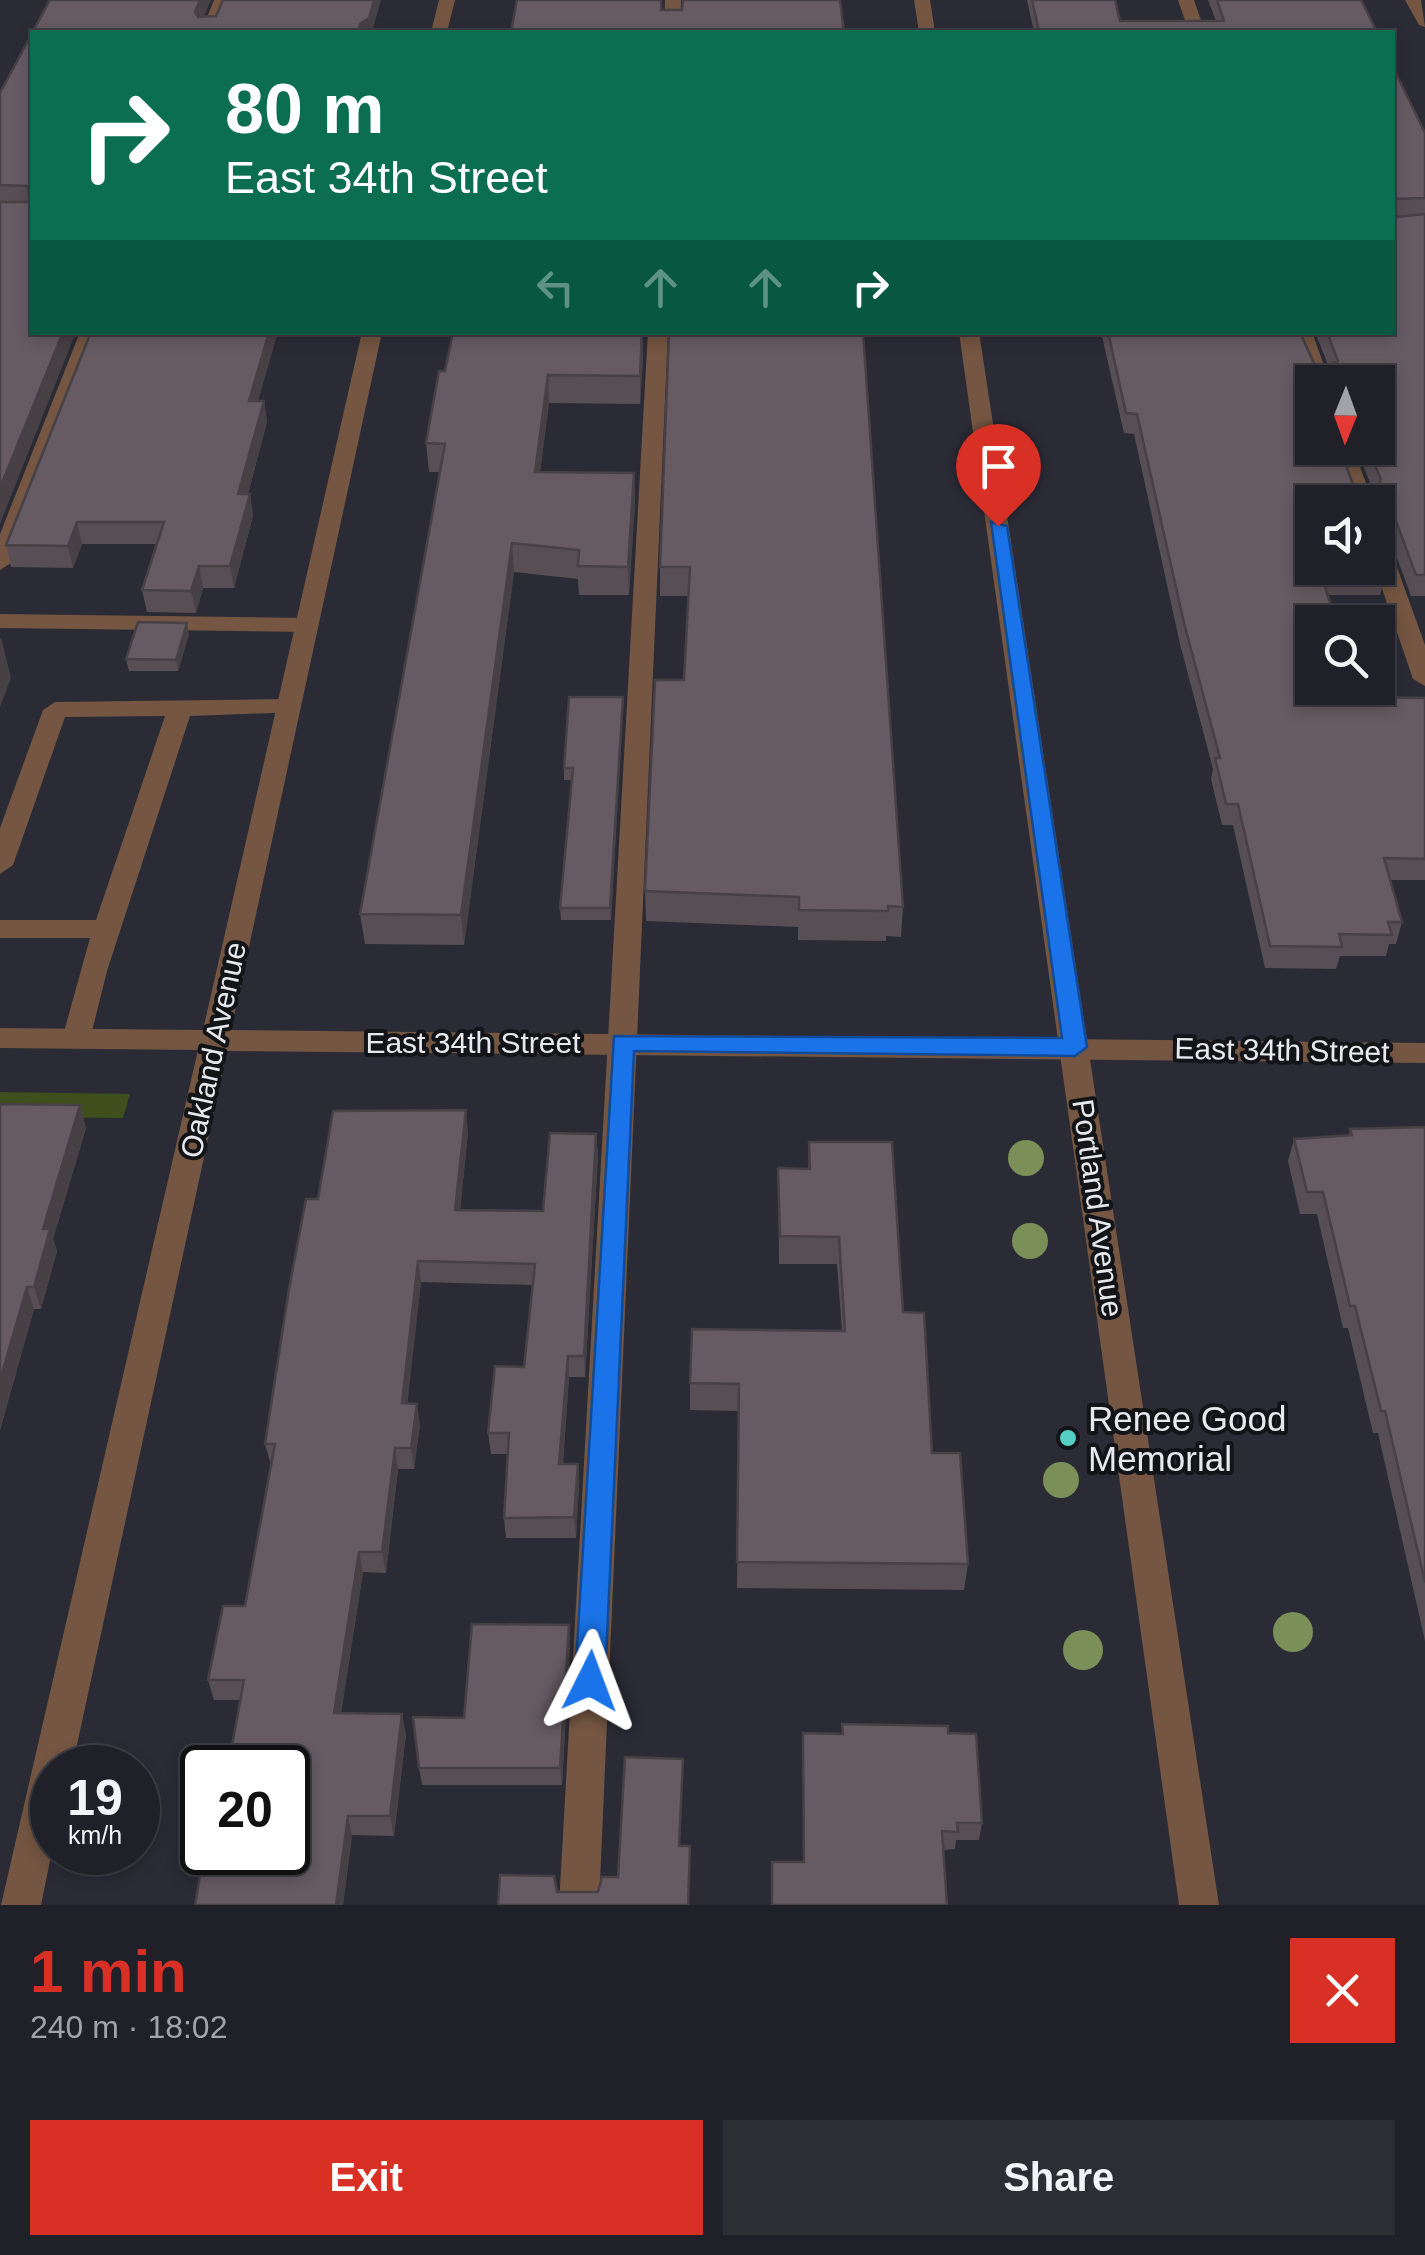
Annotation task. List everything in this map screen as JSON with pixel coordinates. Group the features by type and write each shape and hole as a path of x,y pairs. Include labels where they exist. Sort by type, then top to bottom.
{"street":[{"path":"210,30 222,0"},
{"path":"440,30 447,0"},
{"path":"672,30 673,0"},
{"path":"922,0 927,30"},
{"path":"1186,0 1196,30"},
{"path":"1413,0 1425,22"},
{"path":"0,564 89,335"},
{"name":"Oakland Avenue","path":"58,1745 371,335"},
{"path":"580,1905 658,335"},
{"name":"Portland Avenue","path":"969,335 1199,1905"},
{"path":"1303,335 1314,365"},
{"path":"1392,585 1425,679"},
{"path":"0,621 307,624"},
{"path":"0,865 56,710 289,707"},
{"path":"76,1039 180,708"},
{"path":"0,929 108,929"},
{"name":"East 34th Street","path":"0,1038 1425,1053"},
{"name":"Oakland Avenue","path":"22,1905 30,1870"}],"green space":[{"path":"0,1092 130,1094 123,1118 0,1117"}],"building":[{"path":"50,0 200,0 195,12 198,17 216,16 223,0 374,0 369,18 358,30 34,30"},
{"path":"517,0 661,0 661,10 682,10 683,0 840,0 844,30 511,30"},
{"path":"1032,0 1115,0 1120,21 1224,21 1217,0 1361,0 1376,30 1039,30"},
{"path":"30,37 30,202 28,186 0,185 0,93"},
{"path":"1395,71 1425,133 1425,198 1395,199"},
{"path":"0,202 30,202 30,335 62,335 0,488"},
{"path":"1395,211 1396,217 1425,214 1425,575 1416,575 1395,520 1395,485 1378,485 1381,480 1375,465 1395,465 1395,365 1329,365 1338,361 1328,335 1395,335"},
{"path":"90,335 268,335 249,401 264,401 238,494 250,494 230,566 199,566 191,591 142,590 164,522 77,522 68,546 6,545"},
{"path":"452,335 642,335 640,376 548,375 535,472 634,473 628,567 578,566 579,550 512,543 461,915 360,914 445,444 426,443 439,371 445,371"},
{"path":"669,335 863,335 903,907 888,906 888,911 799,910 799,897 645,891 655,680 684,680 690,567 660,567"},
{"path":"1109,335 1301,335 1315,365 1295,365 1295,465 1346,465 1353,485 1295,485 1295,585 1324,585 1331,605 1295,605 1295,705 1395,705 1395,698 1425,698 1425,859 1384,858 1402,922 1388,922 1392,935 1339,934 1342,947 1270,946 1238,804 1226,804 1215,758 1220,758 1184,623 1137,414 1126,413"},
{"path":"138,622 187,623 176,660 126,659"},
{"path":"569,697 623,697 610,908 560,908 573,768 564,768"},
{"path":"0,1104 80,1105 43,1229 50,1229 34,1287 27,1287 0,1380"},
{"path":"466,1110 455,1210 543,1211 550,1133 596,1134 584,1356 568,1356 559,1464 578,1464 574,1517 504,1518 509,1433 488,1433 495,1366 524,1367 535,1264 418,1261 402,1403 417,1404 411,1448 395,1448 382,1552 359,1552 334,1713 402,1714 390,1816 348,1816 336,1905 195,1905 200,1875 310,1875 310,1745 232,1745 244,1680 208,1680 223,1606 245,1606 275,1444 265,1444 289,1289 306,1199 318,1199 333,1111"},
{"path":"1425,1127 1425,1582 1385,1411 1381,1411 1355,1306 1350,1306 1323,1192 1307,1192 1294,1139 1352,1135 1350,1129"},
{"path":"809,1142 892,1142 903,1312 924,1313 932,1453 960,1453 968,1564 737,1562 739,1384 690,1383 692,1329 845,1331 839,1237 780,1236 778,1168 810,1169"},
{"path":"472,1624 569,1625 560,1768 419,1768 413,1717 464,1718"},
{"path":"842,1724 948,1726 948,1733 976,1734 982,1823 957,1823 958,1832 942,1831 947,1905 772,1905 772,1862 804,1862 803,1733 843,1734"},
{"path":"625,1757 683,1759 679,1846 690,1846 688,1905 498,1905 500,1875 554,1876 557,1892 598,1892 602,1877 618,1877"}],"place":[{"name":"Renee Good Memorial","path":"1068,1438"}],"route":[{"path":"590,1681 622,1042 1075,1047 998,526"}]}
